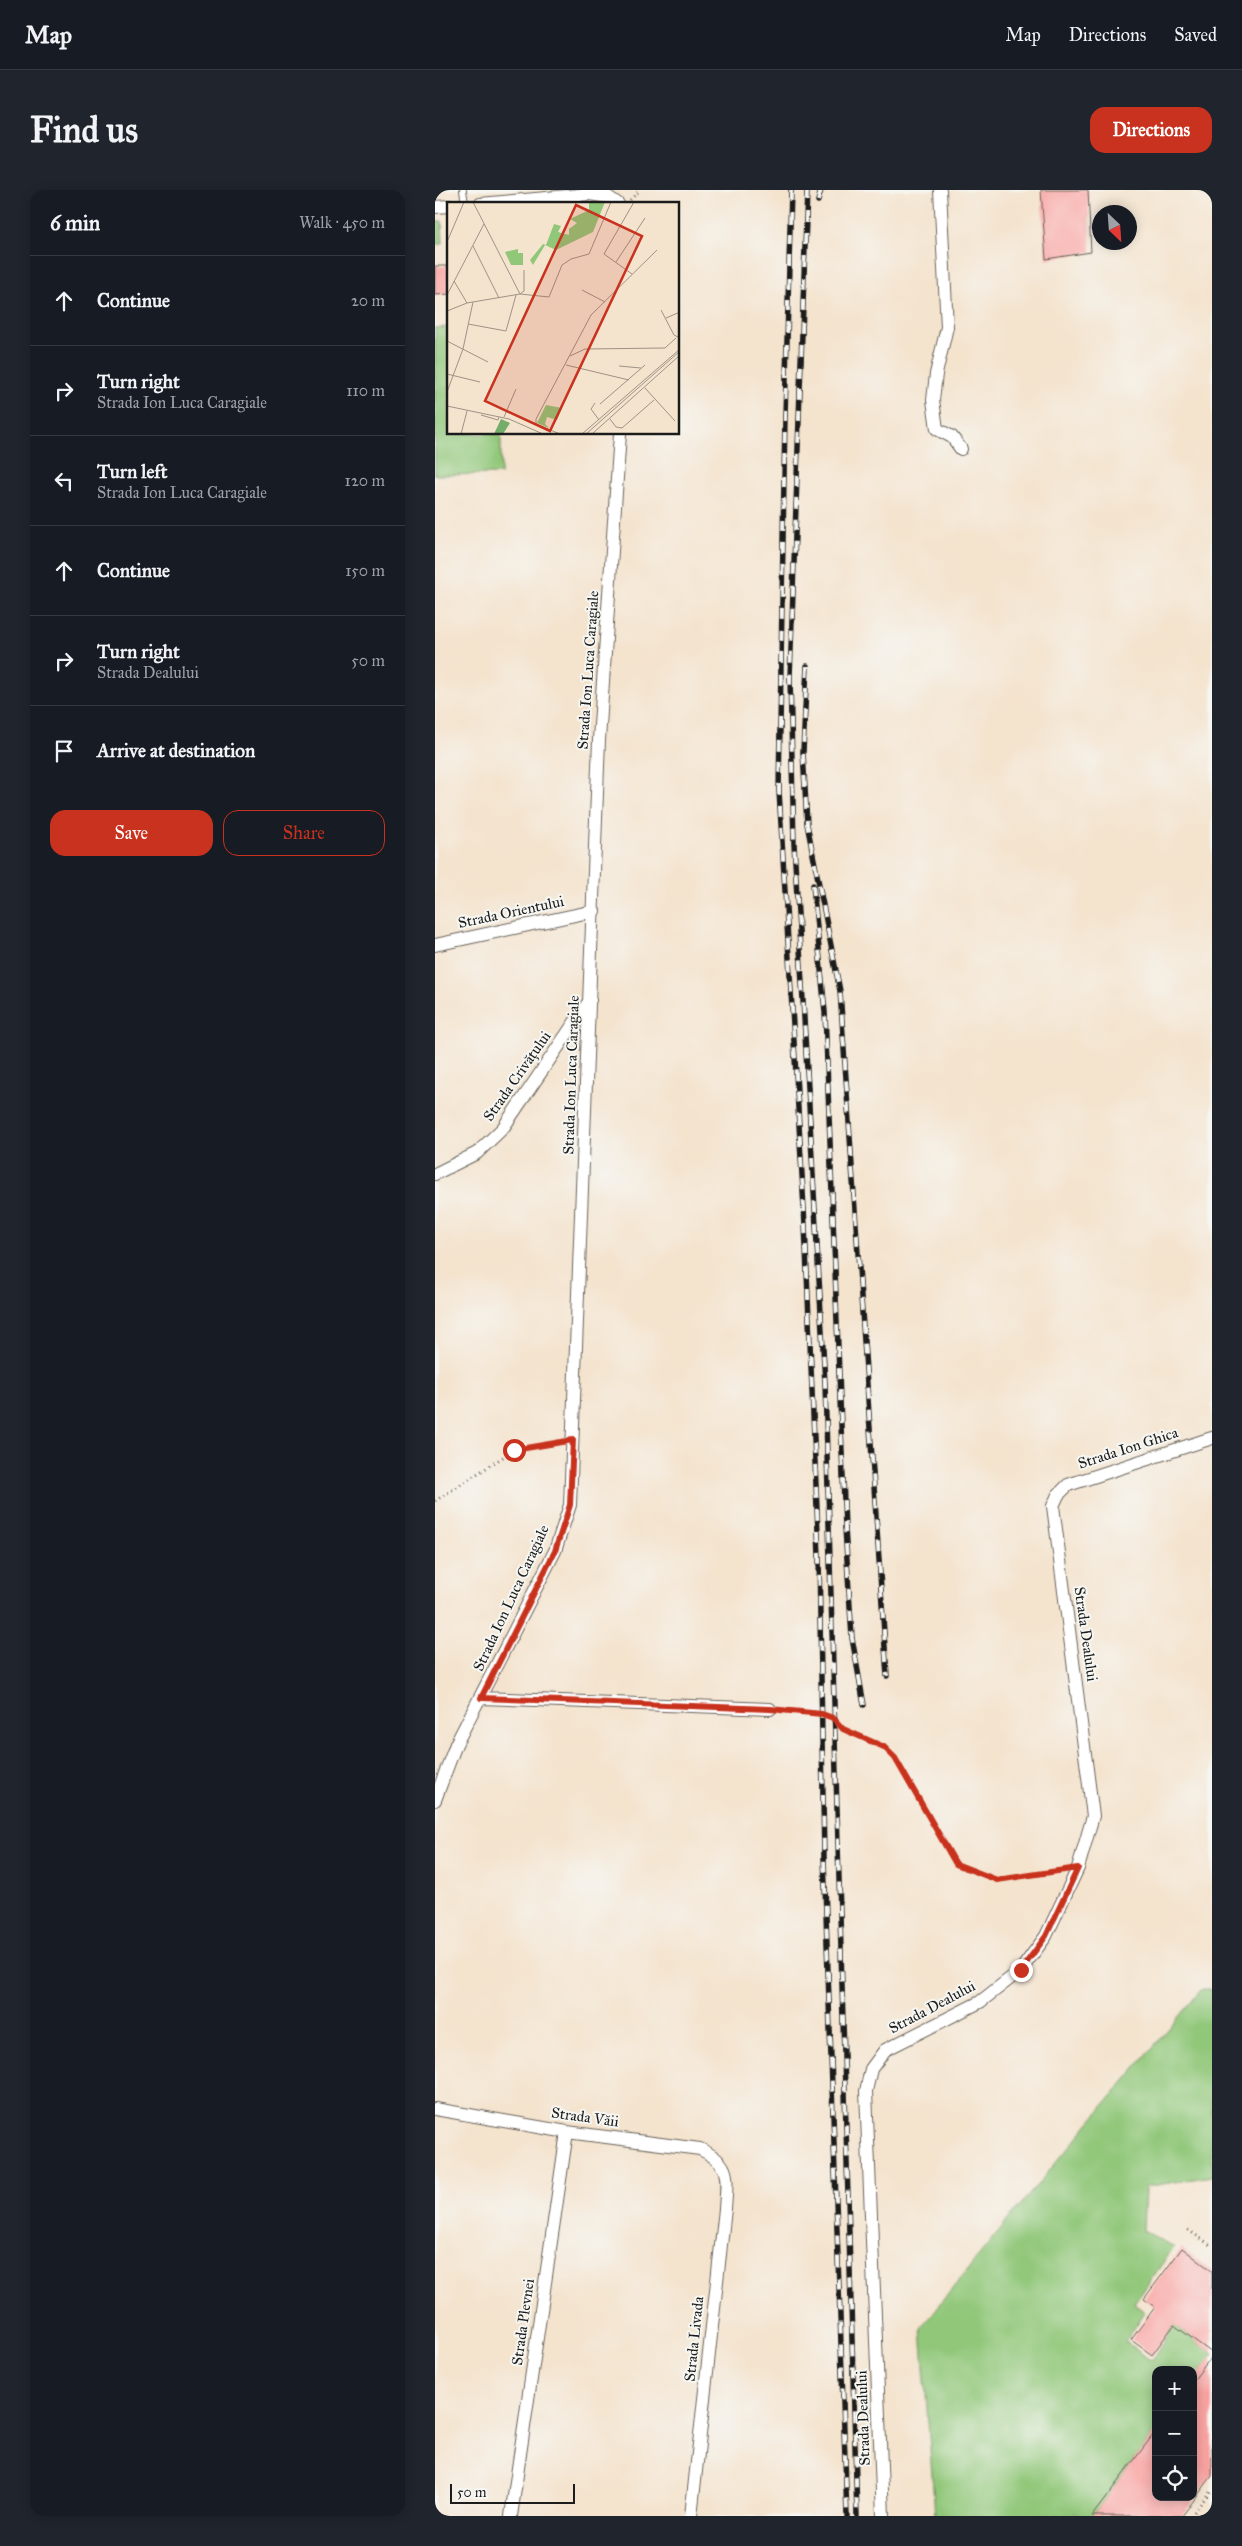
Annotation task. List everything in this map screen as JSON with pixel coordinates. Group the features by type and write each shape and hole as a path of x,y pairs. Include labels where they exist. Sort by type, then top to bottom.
{"street":[{"path":"940,190 947,327 936,374 933,400 937,429 952,437 961,449"},
{"path":"496,202 583,192 608,197 615,202"},
{"name":"Strada Ion Luca Caragiale","path":"435,1800 456,1744 555,1551 570,1505 599,740 620,435"},
{"name":"Strada Orientului","path":"435,945 594,911"},
{"name":"Strada Crivățului","path":"435,1174 477,1153 503,1128 590,1000"},
{"name":"Strada Ion Ghica","path":"1058,1494 1068,1485 1212,1438"},
{"name":"Strada Dealului","path":"883,2516 866,2092 871,2069 885,2050 980,2002 1021,1970 1046,1936 1078,1868 1093,1816 1053,1506 1058,1494"},
{"path":"481,1698 770,1709"},
{"name":"Strada Văii","path":"435,2110 567,2132 700,2149 717,2157 724,2166"},
{"name":"Strada Plevnei","path":"511,2516 567,2132"},
{"name":"Strada Livada","path":"691,2516 725,2209 724,2166"}],"path":[{"path":"628,202 641,190"},
{"path":"435,1501 514,1450 573,1440"},
{"path":"770,1709 833,1718 843,1729 884,1747 895,1758 956,1864 997,1880 1078,1868"},
{"path":"1188,2230 1212,2246"},
{"path":"1191,2516 1212,2489"}],"green space":[{"path":"442,221 443,244 435,244 435,222"},
{"path":"447,327 447,435 501,435 501,474 435,475 435,328"},
{"path":"1201,1990 1212,1990 1212,2176 1145,2187 1143,2231 1174,2247 1134,2304 1145,2312 1125,2342 1152,2361 1174,2325 1212,2353 1212,2356 1197,2376 1197,2366 1152,2366 1152,2436 1092,2516 1079,2516 1075,2513 1073,2516 935,2516 921,2328 992,2239"}],"building":[{"path":"1041,190 1088,190 1091,252 1046,259"},
{"path":"435,266 447,266 447,294 435,295"},
{"path":"1182,2248 1212,2271 1212,2353 1174,2325 1152,2355 1131,2340 1155,2307 1144,2299"},
{"path":"1212,2356 1212,2476 1197,2496 1197,2411 1197,2376"},
{"path":"1152,2436 1152,2501 1193,2501 1182,2516 1092,2516"}],"railway":[{"path":"791,190 779,791 805,1225 819,1556 824,1857 847,2516"},
{"path":"807,190 790,678 794,844 825,1383 857,2516"},
{"path":"818,201 821,190"},
{"path":"807,666 803,752 807,824 840,991 887,1676"},
{"path":"813,885 825,1012 845,1528 852,1638 864,1705"}],"route":[{"path":"514,1450 573,1440 570,1505 555,1551 481,1698 770,1709 822,1714 833,1718 843,1729 884,1747 895,1758 956,1864 997,1880 1078,1868 1046,1936 1021,1970"}]}
